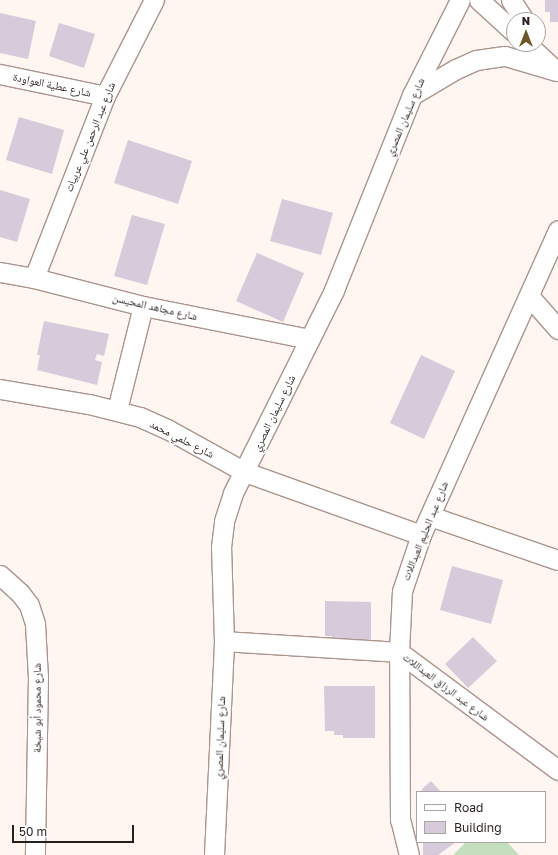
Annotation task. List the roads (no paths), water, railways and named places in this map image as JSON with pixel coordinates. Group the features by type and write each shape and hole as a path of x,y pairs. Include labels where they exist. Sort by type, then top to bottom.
{"street":[{"name":"شارع عبد الرحمن علي عربيات","path":"34,278 105,96 154,0"},
{"name":"شارع سليمان المصري","path":"214,855 224,641 220,547 224,520 234,492 334,290 412,95 460,0"},
{"path":"479,0 506,25"},
{"path":"511,0 519,12"},
{"path":"536,52 557,72"},
{"path":"544,52 557,72"},
{"path":"412,95 456,69 483,59 505,56 557,72"},
{"name":"شارع عطية العواودة","path":"0,74 105,96"},
{"name":"شارع عبد الحليم العبداللات","path":"409,855 400,820 399,652 402,590 430,516 558,230"},
{"name":"شارع مجاهد المحيسن","path":"0,272 34,278 143,306 310,340"},
{"path":"528,296 558,329"},
{"path":"117,410 143,306"},
{"name":"شارع حلمي محمد","path":"0,389 117,410 167,429 245,472 422,535"},
{"path":"430,516 558,560"},
{"name":"شارع محمود أبو شيخة","path":"0,575 20,593 29,605 35,624 38,677 35,855"},
{"name":"شارع عبد الرزاق العبداللات","path":"224,641 399,652 558,770"}]}
